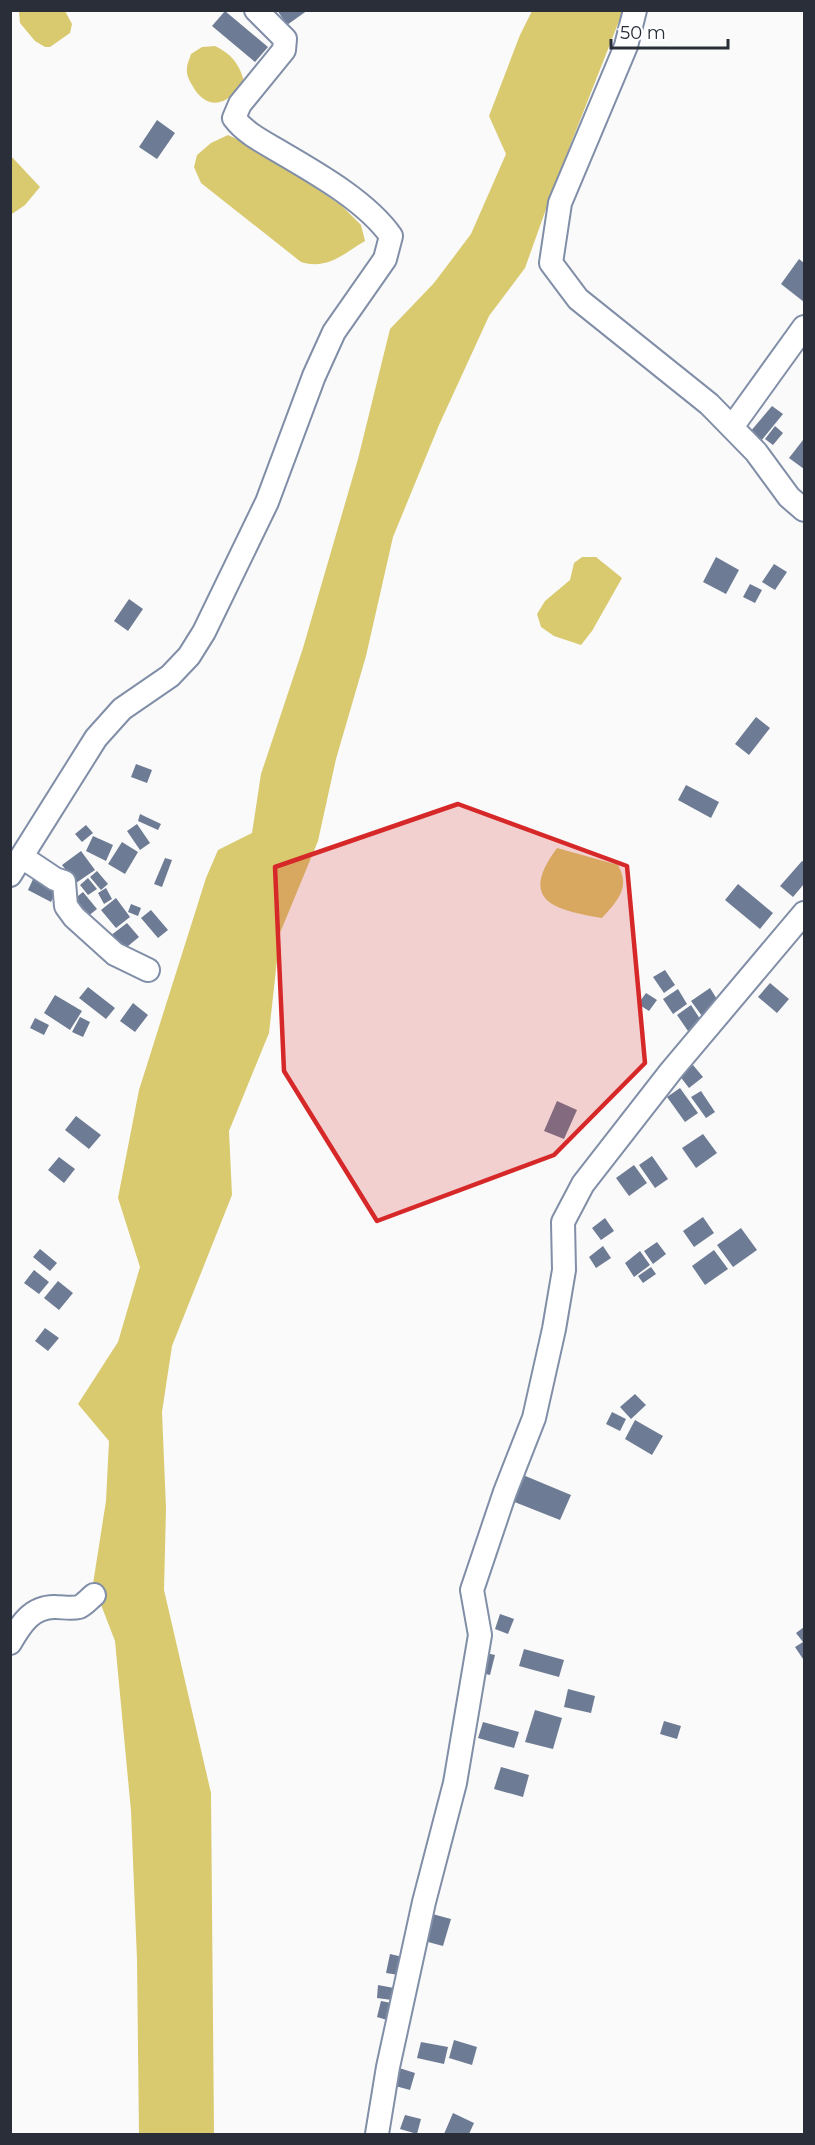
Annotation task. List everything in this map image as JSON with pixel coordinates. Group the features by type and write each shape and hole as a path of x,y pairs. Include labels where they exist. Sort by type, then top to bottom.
{"street":[{"path":"148,970 116,954 74,917 66,906 64,882 16,866 96,738 122,709 171,676 189,657 204,632 267,501 314,376 334,332 385,259 391,236 366,208 242,129 234,118 240,104 284,50 285,39 256,10"},
{"path":"635,10 626,46 561,203 551,263 578,299 709,404 756,452 789,497 804,510"},
{"path":"732,428 804,327"},
{"path":"377,2134 387,2067 424,1902 455,1783 480,1635 472,1590 505,1492 534,1418 554,1329 564,1270 563,1222 583,1184 671,1071 804,915"},
{"path":"10,1643 19,1628 33,1613 47,1606 71,1608 81,1606 94,1595"}],"highlighted area":[{"path":"458,804 627,866 645,1063 554,1155 377,1221 284,1071 275,867"}],"shaded area":[{"path":"19,11 65,11 72,24 70,33 50,47 45,47 35,41 20,23"},
{"path":"532,11 623,11 555,184 525,268 489,316 439,425 393,537 366,656 336,759 318,841 280,933 269,1033 229,1131 232,1195 172,1346 162,1412 166,1508 164,1590 211,1793 214,2134 139,2134 137,1960 131,1811 115,1641 93,1584 106,1501 109,1441 78,1404 118,1342 140,1267 118,1198 139,1090 206,878 218,850 252,833 261,774 303,648 358,459 390,329 434,283 471,234 506,154 489,116 520,35"},
{"path":"215,46 234,60 244,81 228,99 215,103 201,97 195,90 189,80 187,65 191,54 202,47"},
{"path":"228,135 258,149 342,206 361,225 365,241 327,262 311,264 301,262 201,183 194,167 197,155 211,143"},
{"path":"11,156 40,187 25,205 12,214 10,212"},
{"path":"582,557 596,557 622,578 592,631 581,645 554,636 541,627 537,614 545,601 570,580 574,563"},
{"path":"557,848 618,865 622,873 623,887 617,900 602,918 557,907 547,900 542,892 541,881 546,866"}],"building":[{"path":"277,10 308,10 287,25"},
{"path":"225,11 268,47 255,62 212,26"},
{"path":"157,120 175,133 157,159 139,147"},
{"path":"799,259 804,263 804,302 781,284"},
{"path":"772,406 783,414 761,441 750,432"},
{"path":"775,426 783,433 773,445 765,439"},
{"path":"804,441 804,469 789,458"},
{"path":"716,557 739,570 726,594 703,582"},
{"path":"774,564 787,572 775,590 762,582"},
{"path":"750,584 762,590 755,603 743,597"},
{"path":"129,599 143,609 128,631 114,621"},
{"path":"756,717 770,728 749,755 735,744"},
{"path":"136,764 152,770 147,783 131,777"},
{"path":"686,785 719,802 711,818 678,800"},
{"path":"140,814 161,824 158,830 138,821"},
{"path":"137,824 150,843 140,850 127,831"},
{"path":"86,825 93,833 82,842 75,834"},
{"path":"93,836 113,845 106,861 86,851"},
{"path":"122,842 138,852 125,874 108,864"},
{"path":"81,851 95,870 76,883 62,865"},
{"path":"165,858 172,860 162,887 154,884"},
{"path":"802,861 804,862 804,884 793,897 780,886"},
{"path":"97,871 108,884 101,890 90,877"},
{"path":"35,875 58,887 51,902 28,890"},
{"path":"88,878 97,889 88,895 80,885"},
{"path":"738,884 773,913 760,929 725,900"},
{"path":"106,888 112,899 104,904 98,893"},
{"path":"83,892 97,909 87,917 73,900"},
{"path":"116,898 130,917 116,928 101,910"},
{"path":"131,904 141,908 138,916 128,912"},
{"path":"151,910 168,930 158,938 141,918"},
{"path":"127,923 139,937 122,951 110,936"},
{"path":"665,970 675,985 664,993 653,977"},
{"path":"770,983 789,999 777,1013 758,997"},
{"path":"88,987 115,1008 106,1019 79,998"},
{"path":"710,988 720,1004 702,1016 691,1001"},
{"path":"678,989 687,1004 673,1014 663,999"},
{"path":"646,993 657,1000 649,1011 638,1004"},
{"path":"55,995 82,1011 70,1030 44,1013"},
{"path":"133,1003 148,1015 135,1032 120,1021"},
{"path":"691,1005 702,1022 688,1031 677,1015"},
{"path":"80,1017 90,1022 83,1037 72,1032"},
{"path":"35,1018 49,1025 44,1035 30,1028"},
{"path":"693,1065 703,1077 689,1088 679,1075"},
{"path":"680,1088 698,1113 685,1122 667,1097"},
{"path":"701,1091 715,1112 706,1118 691,1097"},
{"path":"557,1101 577,1110 564,1139 544,1131"},
{"path":"76,1116 101,1135 89,1149 65,1130"},
{"path":"703,1134 717,1153 696,1168 682,1148"},
{"path":"652,1156 668,1179 655,1188 639,1165"},
{"path":"59,1157 75,1169 64,1183 48,1170"},
{"path":"634,1165 647,1183 629,1196 616,1178"},
{"path":"703,1217 714,1233 694,1247 683,1231"},
{"path":"605,1218 614,1231 601,1240 592,1228"},
{"path":"741,1228 757,1250 733,1267 717,1245"},
{"path":"657,1242 666,1254 653,1264 644,1251"},
{"path":"603,1246 611,1258 596,1268 589,1257"},
{"path":"40,1249 57,1263 50,1271 33,1257"},
{"path":"714,1250 728,1269 705,1285 692,1266"},
{"path":"640,1251 650,1265 634,1277 625,1263"},
{"path":"651,1267 656,1274 643,1283 638,1276"},
{"path":"34,1270 49,1282 39,1294 24,1283"},
{"path":"58,1281 73,1293 59,1310 44,1298"},
{"path":"45,1328 59,1338 48,1351 35,1341"},
{"path":"635,1394 646,1405 631,1419 620,1407"},
{"path":"612,1412 626,1419 620,1431 606,1424"},
{"path":"635,1420 663,1436 652,1455 625,1439"},
{"path":"523,1475 571,1495 560,1520 512,1501"},
{"path":"500,1614 514,1619 508,1634 495,1629"},
{"path":"804,1627 803,1659 795,1647 803,1642 796,1633"},
{"path":"524,1649 564,1660 559,1677 519,1666"},
{"path":"486,1653 495,1655 490,1675 482,1673"},
{"path":"568,1689 595,1696 591,1713 564,1707"},
{"path":"535,1710 562,1718 553,1749 525,1742"},
{"path":"664,1721 681,1726 677,1739 660,1734"},
{"path":"483,1722 519,1732 514,1748 478,1738"},
{"path":"501,1767 529,1775 523,1797 494,1789"},
{"path":"425,1912 451,1919 443,1946 417,1939"},
{"path":"390,1954 403,1957 399,1975 386,1973"},
{"path":"378,1985 394,1988 392,2000 377,1998"},
{"path":"381,2001 391,2003 387,2020 377,2017"},
{"path":"454,2040 477,2047 472,2065 449,2058"},
{"path":"421,2042 448,2047 444,2064 417,2058"},
{"path":"393,2066 415,2073 410,2090 388,2084"},
{"path":"453,2113 474,2123 469,2134 444,2134"},
{"path":"405,2115 421,2119 417,2134 400,2129"}]}
